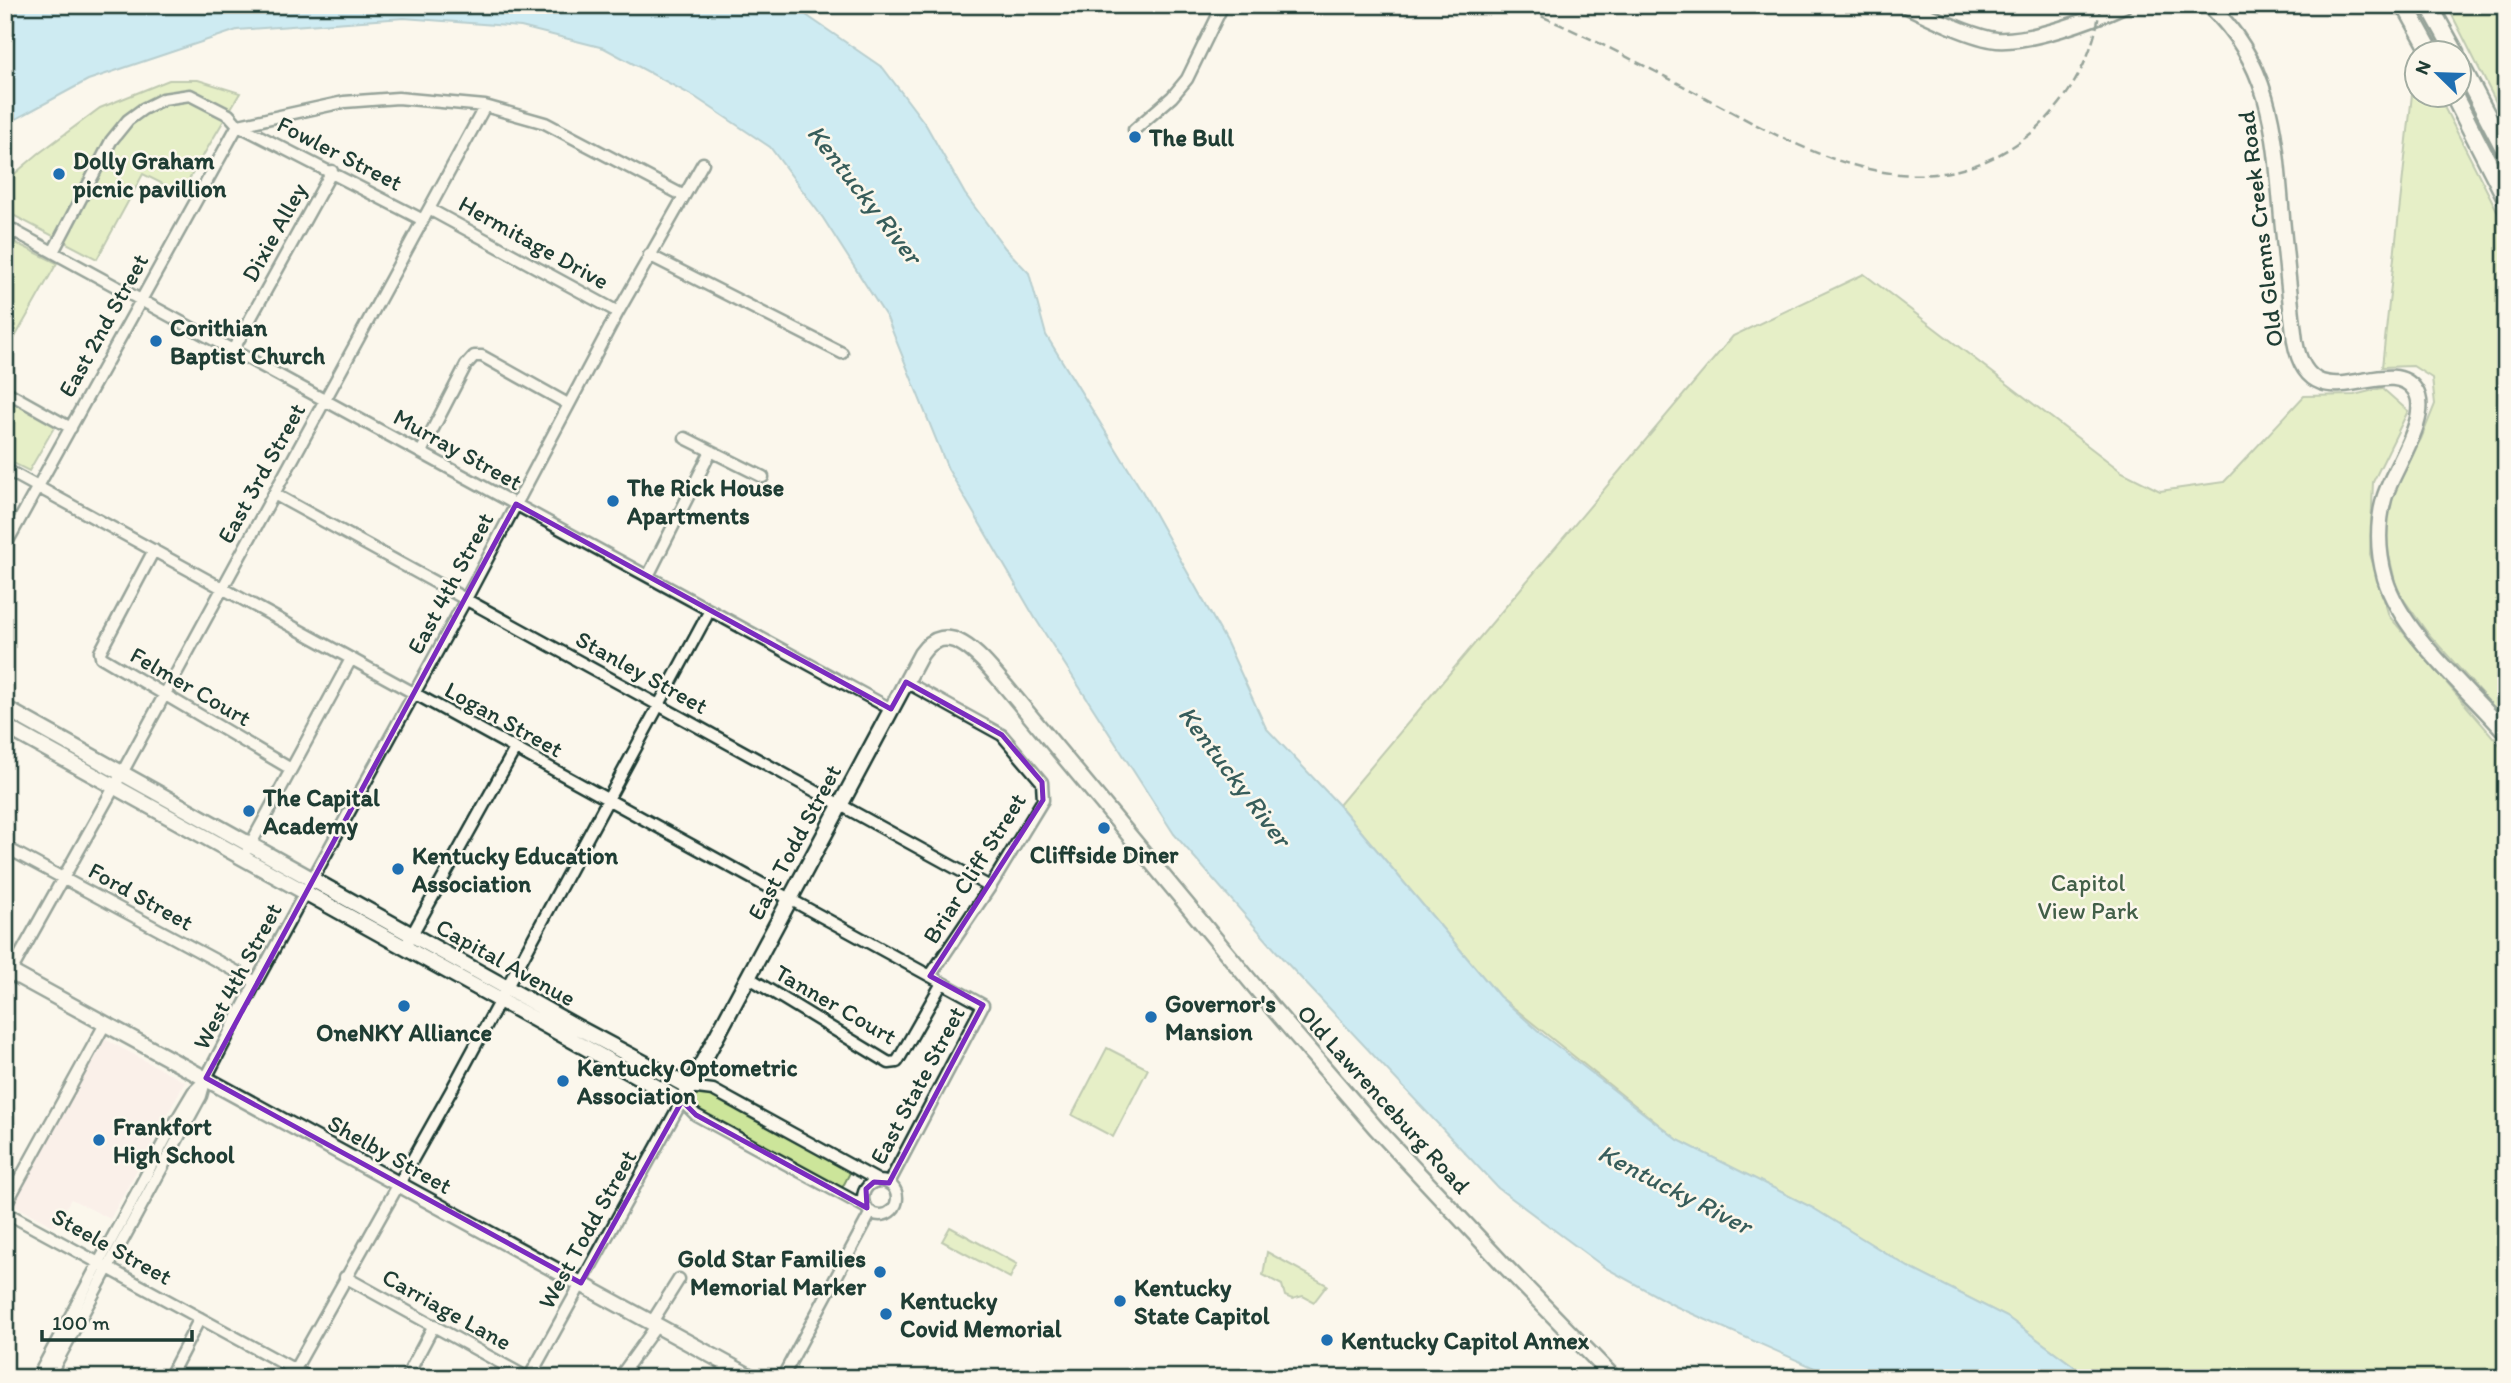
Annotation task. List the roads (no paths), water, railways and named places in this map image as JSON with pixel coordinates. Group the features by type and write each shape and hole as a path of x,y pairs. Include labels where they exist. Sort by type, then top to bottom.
{"main road":[{"path":"1905,5 1982,37 1999,40 2049,31 2099,16 2123,5"},
{"name":"Old Glenns Creek Road","path":"2209,5 2245,50 2259,76 2269,107 2295,341 2301,362 2308,373 2323,382 2342,385 2396,378 2408,383 2418,397 2420,407 2416,424 2390,480 2381,512 2379,544 2386,581 2395,601 2420,639 2506,733"},
{"path":"2404,5 2423,38"},
{"path":"2429,5 2447,38"},
{"path":"2472,85 2506,152"},
{"path":"2460,108 2506,198"},
{"name":"East Todd Street","path":"682,1101 839,804 928,644 944,637 956,640 968,648"},
{"name":"Old Lawrenceburg Road","path":"968,648 1007,688 1275,1011 1368,1118 1502,1263 1614,1378"},
{"name":"Capital Avenue","path":"5,708 243,859 306,893 408,941 504,994 682,1101"},
{"name":"Capital Avenue","path":"5,726 313,878 408,941"},
{"name":"Shelby Street","path":"7,975 206,1078 754,1378"},
{"name":"Capital Avenue","path":"504,994 689,1087"}],"street":[{"path":"1134,130 1166,103 1187,79 1223,5"},
{"name":"Fowler Street","path":"53,252 111,141 128,120 163,99 190,95 229,115 238,125 423,220"},
{"path":"238,125 358,101 398,98 485,106 545,122 684,196"},
{"name":"East 3rd Street","path":"7,975 118,780 485,106"},
{"name":"East 2nd Street","path":"5,546 238,125"},
{"name":"East 4th Street","path":"306,893 618,312 703,163"},
{"name":"Dixie Alley","path":"233,350 332,171"},
{"name":"Hermitage Drive","path":"429,209 618,312"},
{"path":"5,245 10,228"},
{"name":"Murray Street","path":"10,228 891,709"},
{"path":"649,255 842,353"},
{"path":"421,452 466,365 474,356 482,356 568,404"},
{"path":"5,391 71,428"},
{"path":"685,438 763,477"},
{"path":"648,576 711,451"},
{"name":"Logan Street","path":"5,469 983,1005"},
{"name":"Stanley Street","path":"274,494 990,887"},
{"name":"Felmer Court","path":"154,550 100,652 105,660 291,769"},
{"path":"293,1374 504,994 710,610"},
{"path":"243,859 351,659"},
{"name":"Briar Cliff Street","path":"906,682 1002,735 1042,782 1044,800 930,976"},
{"path":"408,941 515,749"},
{"name":"Ford Street","path":"5,847 256,982"},
{"name":"West 4th Street","path":"48,1378 169,1133 193,1092 206,1078 306,893"},
{"name":"Tanner Court","path":"748,977 889,1063 897,1062 942,983"},
{"name":"East State Street","path":"884,1182 983,1005"},
{"path":"5,1209 105,1024"},
{"name":"Capital Avenue","path":"689,1087 713,1090 884,1182"},
{"name":"Capital Avenue","path":"682,1101 696,1115 869,1210"},
{"name":"West Todd Street","path":"528,1378 682,1101"},
{"path":"782,1378 865,1225 869,1210 863,1198 866,1189 884,1182 896,1193 894,1208 883,1215 869,1210"},
{"name":"Steele Street","path":"5,1209 200,1318 293,1374 310,1378"},
{"name":"West 4th Street","path":"37,1378 103,1266"},
{"name":"Carriage Lane","path":"345,1277 528,1378"},
{"path":"619,1378 679,1279"},
{"path":"169,1378 200,1318"},
{"path":"406,1378 434,1325"}],"water":[{"name":"Kentucky River","path":"5,5 788,5 806,15 883,68 926,125 965,194 1005,248 1029,273 1046,335 1142,491 1227,643 1266,728 1339,805 1499,996 1543,1035 1678,1140 1813,1208 1908,1267 2007,1317 2090,1378 1837,1378 1675,1306 1604,1267 1498,1188 1284,960 1174,834 1035,618 948,469 887,318 823,218 770,147 695,97 604,48 521,27 404,18 237,30 88,80 5,125"}],"railway":[{"path":"1514,5 1604,45 1775,134 1818,153 1862,167 1905,174 1949,172 1992,158 2035,130 2059,104 2079,73 2093,40 2100,5"}],"place":[{"name":"The Bull","path":"1135,137"},
{"name":"Dolly Graham picnic pavillion","path":"59,174"},
{"name":"Corithian Baptist Church","path":"156,341"},
{"name":"The Rick House Apartments","path":"613,501"},
{"name":"The Capital Academy","path":"249,811"},
{"name":"Cliffside Diner","path":"1104,828"},
{"name":"Kentucky Education Association","path":"398,869"},
{"name":"OneNKY Alliance","path":"404,1006"},
{"name":"Governor's Mansion","path":"1151,1017"},
{"name":"Kentucky Optometric Association","path":"563,1081"},
{"name":"Frankfort High School","path":"99,1140"},
{"name":"Gold Star Families Memorial Marker","path":"880,1272"},
{"name":"Kentucky State Capitol","path":"1120,1301"},
{"name":"Kentucky Covid Memorial","path":"886,1314"},
{"name":"Kentucky Capitol Annex","path":"1327,1340"}],"park label":[{"name":"Capitol View Park","path":"2088,896"}]}
